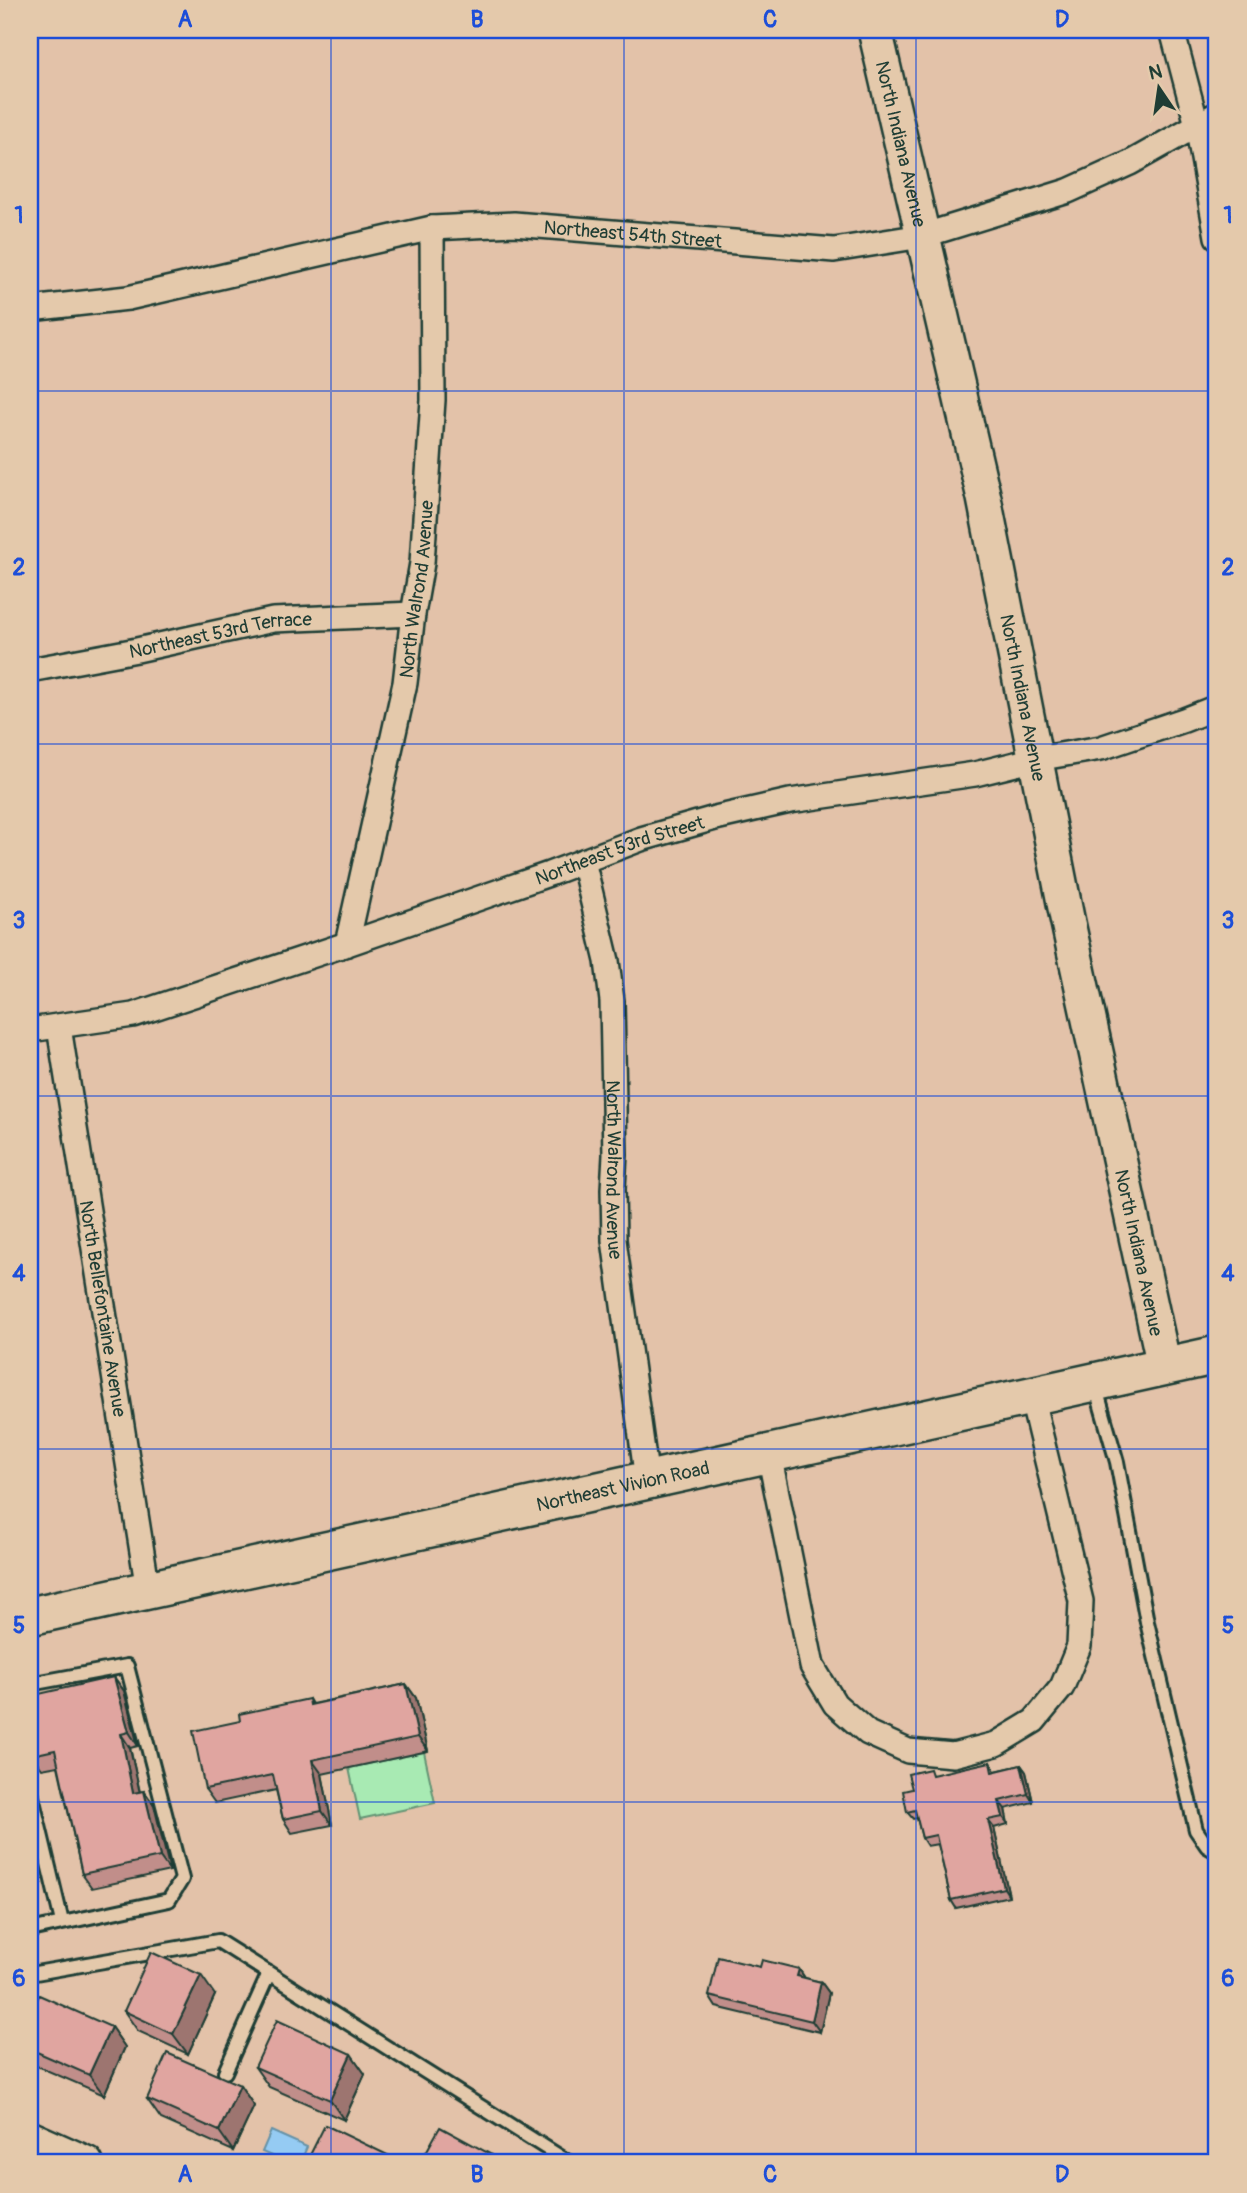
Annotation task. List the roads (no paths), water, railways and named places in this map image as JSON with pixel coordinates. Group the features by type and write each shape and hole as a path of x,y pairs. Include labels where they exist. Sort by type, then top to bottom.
{"main road":[{"name":"Northeast Vivion Road","path":"30,1616 1217,1355"}],"street":[{"name":"North Indiana Avenue","path":"876,30 984,498 1070,932 1164,1366"},
{"path":"1172,30 1197,125 1217,237"},
{"name":"Northeast 54th Street","path":"30,309 128,298 432,228 514,224 834,250 922,236 1068,191 1129,163 1217,114"},
{"name":"North Walrond Avenue","path":"348,944 405,682 422,563 433,400 432,228"},
{"name":"Northeast 53rd Terrace","path":"30,670 273,620 413,614"},
{"name":"Northeast 53rd Street","path":"30,1030 133,1015 348,944 641,839 727,815 790,801 975,774 1035,759 1101,748 1217,706"},
{"name":"North Walrond Avenue","path":"583,861 607,961 612,1001 614,1240 647,1480"},
{"name":"North Bellefontaine Avenue","path":"59,1027 148,1590"},
{"path":"769,1454 812,1666 835,1704 868,1733 908,1751 953,1755 996,1744 1034,1721 1062,1687 1079,1646 1081,1601 1031,1395"},
{"path":"30,2138 86,2163"}],"lane":[{"path":"1094,1381 1117,1462 1147,1622 1196,1830 1208,1846 1217,1852"},
{"path":"30,1684 127,1665 182,1879 169,1900 30,1930"},
{"path":"30,1788 61,1922"},
{"path":"30,1852 44,1849"},
{"path":"30,1974 218,1941 570,2163"},
{"path":"225,2072 270,1973"}],"water":[{"path":"271,2131 307,2147 300,2163 288,2163 262,2152"}]}
